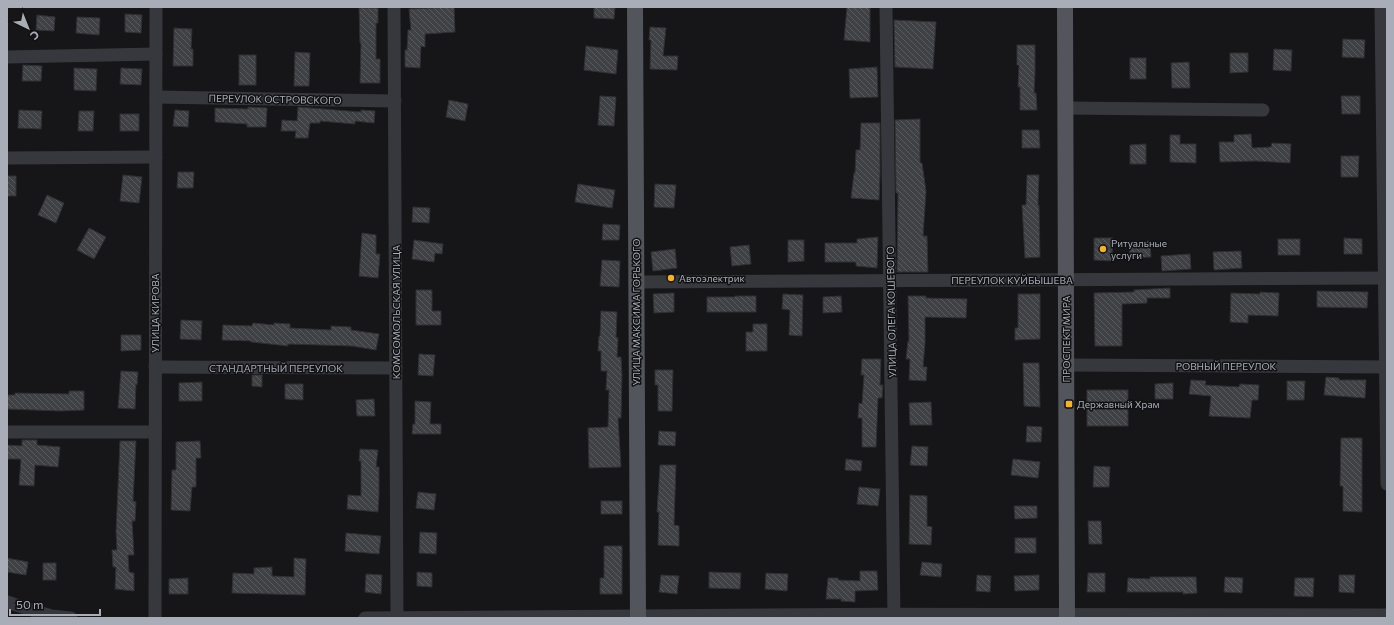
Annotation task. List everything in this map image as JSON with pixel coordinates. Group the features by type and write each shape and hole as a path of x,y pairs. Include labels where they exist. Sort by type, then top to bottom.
{"main road":[{"name":"УЛИЦА МАКСИМА ГОРЬКОГО","path":"635,7 638,616"},
{"name":"ПРОСПЕКТ МИРА","path":"1065,7 1067,616"}],"street":[{"name":"УЛИЦА КИРОВА","path":"155,618 156,7"},
{"name":"КОМСОМОЛЬСКАЯ УЛИЦА","path":"394,7 397,618"},
{"name":"УЛИЦА ОЛЕГА КОШЕВОГО","path":"886,7 894,616"},
{"path":"1381,7 1385,100 1387,484"},
{"path":"7,57 156,54"},
{"name":"ПЕРЕУЛОК ОСТРОВСКОГО","path":"156,97 394,101"},
{"path":"1066,108 1263,110"},
{"path":"7,158 156,157"},
{"name":"ПЕРЕУЛОК КУЙБЫШЕВА","path":"636,282 1386,278"},
{"name":"РОВНЫЙ ПЕРЕУЛОК","path":"1066,365 1386,367"},
{"name":"СТАНДАРТНЫЙ ПЕРЕУЛОК","path":"155,367 396,368"},
{"path":"7,432 155,432"},
{"path":"7,602 50,616 71,618"},
{"path":"365,618 1387,615"}],"building":[{"path":"454,7 455,32 425,34 425,47 421,46 420,68 405,67 405,50 407,50 408,30 411,30 409,9"},
{"path":"594,7 615,7 614,19 594,18"},
{"path":"847,7 870,7 870,42 844,40"},
{"path":"359,8 378,8 378,23 376,23 376,59 380,59 380,83 360,83 361,43"},
{"path":"125,14 142,15 141,33 125,32"},
{"path":"37,15 55,17 54,31 36,30"},
{"path":"77,17 100,18 99,35 76,33"},
{"path":"894,20 936,22 933,69 895,67"},
{"path":"650,27 666,28 663,56 678,56 677,70 650,69"},
{"path":"174,28 192,29 191,49 193,49 193,66 173,66"},
{"path":"1343,39 1365,40 1364,58 1342,57"},
{"path":"1017,45 1035,45 1034,93 1036,93 1037,110 1020,110"},
{"path":"586,46 618,50 616,74 584,70"},
{"path":"1274,49 1292,50 1291,71 1273,70"},
{"path":"295,52 310,53 309,86 294,86"},
{"path":"1230,53 1248,53 1248,72 1230,73"},
{"path":"239,55 256,55 256,85 239,85"},
{"path":"1130,58 1146,58 1146,79 1130,79"},
{"path":"1189,62 1190,88 1172,88 1171,63"},
{"path":"23,65 42,66 41,81 22,81"},
{"path":"877,67 878,97 850,98 849,69"},
{"path":"74,68 97,69 96,91 74,90"},
{"path":"121,68 142,69 141,85 120,84"},
{"path":"600,96 616,97 614,126 598,125"},
{"path":"1341,96 1360,96 1360,114 1342,114"},
{"path":"449,100 468,104 465,121 446,117"},
{"path":"248,107 267,108 266,127 247,127 247,124 215,122 215,108 248,109"},
{"path":"298,107 361,112 361,110 375,111 374,123 355,121 355,124 320,121 320,123 310,123 308,138 295,138 296,131 281,131 282,120 297,121"},
{"path":"19,110 42,111 41,129 18,128"},
{"path":"175,110 189,111 188,127 173,126"},
{"path":"79,111 94,111 93,131 78,131"},
{"path":"120,114 139,114 139,131 120,131"},
{"path":"920,119 920,163 922,163 926,191 923,236 927,236 928,272 897,272 898,193 896,193 895,120"},
{"path":"861,123 880,123 879,200 851,198 855,173 856,150 860,150"},
{"path":"1022,130 1039,130 1040,148 1022,148"},
{"path":"1251,134 1252,148 1271,147 1272,143 1291,144 1290,163 1256,161 1220,162 1219,142 1234,142 1234,135"},
{"path":"1170,135 1180,135 1180,144 1196,144 1196,163 1170,162"},
{"path":"1146,144 1146,164 1130,164 1130,145"},
{"path":"1341,156 1359,156 1358,177 1341,177"},
{"path":"178,172 194,172 193,188 177,188"},
{"path":"123,175 142,177 139,203 120,201"},
{"path":"1027,175 1039,175 1038,205 1040,257 1025,258 1022,205 1026,205"},
{"path":"7,176 16,176 16,196 7,196"},
{"path":"578,184 615,190 612,208 575,202"},
{"path":"655,184 676,185 674,208 654,207"},
{"path":"47,195 64,203 56,223 38,215"},
{"path":"413,207 430,208 429,223 412,222"},
{"path":"603,224 620,225 619,240 602,240"},
{"path":"89,228 106,237 94,259 77,250"},
{"path":"362,233 376,235 376,254 380,254 378,278 359,276"},
{"path":"878,237 877,268 856,266 856,262 825,262 825,243 857,243 857,239"},
{"name":"Ритуальные услуги","path":"1094,238 1113,238 1112,261 1094,260"},
{"path":"1344,238 1362,239 1362,254 1344,254"},
{"path":"1278,239 1300,239 1300,255 1278,255"},
{"path":"414,240 443,244 442,254 435,253 434,262 412,259"},
{"path":"788,240 804,240 804,261 788,262"},
{"path":"1150,241 1151,257 1130,258 1129,243"},
{"path":"749,245 751,264 732,266 730,247"},
{"path":"675,249 677,268 653,271 651,252"},
{"path":"1241,251 1242,268 1214,270 1213,252"},
{"path":"1190,254 1191,269 1162,271 1161,256"},
{"path":"602,260 620,261 619,287 600,286"},
{"path":"1170,288 1170,298 1147,298 1147,303 1122,304 1122,346 1095,346 1094,293 1134,292 1134,290"},
{"path":"416,290 432,290 432,311 441,311 441,325 416,325"},
{"path":"1317,291 1368,292 1367,308 1317,307"},
{"path":"1260,292 1279,293 1278,316 1248,315 1248,323 1230,322 1231,293 1260,294"},
{"path":"674,293 674,312 654,313 653,294"},
{"path":"783,294 803,295 802,336 789,335 790,310 782,309"},
{"path":"1018,294 1040,294 1040,339 1015,340 1015,328 1018,328"},
{"path":"756,296 756,312 707,312 707,297"},
{"path":"841,296 842,312 823,313 823,297"},
{"path":"908,296 967,299 966,318 925,317 923,367 927,367 926,381 909,380 910,359 906,359 908,341 909,342"},
{"path":"601,311 617,312 617,357 621,357 622,376 621,418 618,418 621,467 589,468 588,428 608,427 609,390 606,390 607,371 601,371 601,351 598,351"},
{"path":"181,320 202,321 201,340 180,339"},
{"path":"253,323 274,325 274,323 290,324 290,328 331,330 331,326 351,327 351,330 379,334 376,350 352,346 288,344 288,346 251,341 222,340 223,325 252,326"},
{"path":"753,324 767,324 767,351 746,351 746,332 753,332"},
{"path":"121,335 141,335 141,350 121,351"},
{"path":"419,354 435,355 433,376 418,375"},
{"path":"862,359 881,359 880,385 883,385 882,398 878,398 876,447 862,447 862,418 858,418 859,403 862,404 864,375 861,375"},
{"path":"1023,363 1039,363 1040,407 1024,406"},
{"path":"655,370 673,370 672,411 658,411 658,385 655,385"},
{"path":"121,371 138,372 135,409 118,408"},
{"path":"252,375 262,375 262,387 252,386"},
{"path":"1326,377 1339,378 1339,380 1366,380 1365,398 1324,395"},
{"path":"1191,380 1206,381 1205,385 1239,387 1240,384 1259,385 1258,400 1252,400 1250,418 1209,416 1211,396 1189,394"},
{"path":"1287,381 1305,381 1304,400 1287,400"},
{"path":"202,382 202,401 179,401 179,383"},
{"path":"1173,383 1173,399 1155,399 1155,384"},
{"path":"285,384 303,384 303,400 285,399"},
{"path":"1087,390 1128,390 1128,426 1087,426"},
{"path":"69,391 84,391 84,410 60,411 7,409 7,395 15,395 15,393 69,394"},
{"path":"374,399 375,416 357,416 356,400"},
{"path":"415,401 431,402 430,424 441,424 441,434 412,434 413,424 415,424"},
{"path":"931,402 932,425 910,425 909,403"},
{"path":"1027,426 1042,427 1041,442 1026,442"},
{"path":"659,431 676,432 675,446 658,445"},
{"path":"1341,438 1362,438 1362,512 1343,511 1343,486 1340,486"},
{"path":"22,440 37,440 37,445 60,447 58,467 35,465 34,486 19,485 21,459 7,459 7,445 22,446"},
{"path":"120,441 136,441 133,501 136,502 135,521 132,521 134,555 128,555 129,572 134,573 134,591 115,589 116,567 113,567 112,550 117,550 116,532"},
{"path":"200,441 201,458 196,458 196,487 192,487 190,511 171,510 172,470 176,470 176,442"},
{"path":"912,446 928,447 927,466 910,465"},
{"path":"360,449 378,450 376,467 379,467 378,512 347,509 348,495 361,496 361,461 359,461"},
{"path":"846,459 862,461 861,471 845,470"},
{"path":"1013,459 1040,462 1038,478 1011,475"},
{"path":"660,465 676,465 674,525 679,526 679,546 658,545 659,512 657,512"},
{"path":"1094,466 1110,467 1109,487 1093,487"},
{"path":"859,487 880,489 878,506 857,504"},
{"path":"418,492 436,494 434,510 416,508"},
{"path":"910,495 927,496 927,526 932,527 931,545 909,544"},
{"path":"601,501 622,501 622,514 601,514"},
{"path":"1014,506 1037,506 1037,518 1015,519"},
{"path":"1088,521 1101,521 1102,544 1089,544"},
{"path":"420,532 437,533 436,554 419,553"},
{"path":"346,533 381,536 379,554 345,551"},
{"path":"1015,538 1036,538 1036,553 1015,553"},
{"path":"604,546 622,546 622,594 600,594 600,578 604,578"},
{"path":"7,558 28,562 26,575 7,572"},
{"path":"294,558 306,559 305,595 232,593 233,573 254,574 254,568 272,567 272,576 294,577"},
{"path":"922,562 942,564 941,577 920,575"},
{"path":"43,563 56,563 56,580 43,580"},
{"path":"860,571 877,571 878,590 855,591 855,602 841,601 841,599 826,599 828,578 860,581"},
{"path":"417,572 432,573 432,587 417,586"},
{"path":"709,572 741,573 740,589 709,588"},
{"path":"766,573 788,574 787,591 765,589"},
{"path":"1088,573 1105,573 1105,592 1087,592"},
{"path":"366,574 382,575 381,594 365,592"},
{"path":"661,575 679,576 677,594 659,592"},
{"path":"977,575 991,576 990,592 976,591"},
{"path":"1039,575 1039,590 1015,591 1014,576"},
{"path":"1339,575 1355,575 1354,593 1339,592"},
{"path":"1150,577 1196,577 1197,593 1127,592 1128,578 1150,579"},
{"path":"1225,577 1243,578 1242,593 1224,592"},
{"path":"188,578 188,594 169,594 169,579"},
{"path":"1295,578 1314,578 1313,597 1294,596"}],"place":[{"name":"Ритуальные услуги","path":"1103,249"},
{"name":"Автоэлектрик","path":"671,278"},
{"name":"Державный Храм","path":"1069,404"}]}
